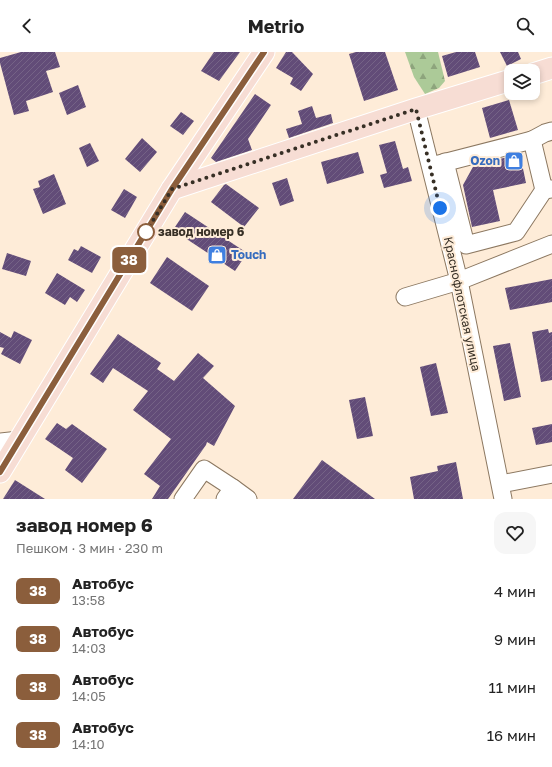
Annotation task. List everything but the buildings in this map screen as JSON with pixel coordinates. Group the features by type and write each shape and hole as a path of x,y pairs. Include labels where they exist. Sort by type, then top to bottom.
{"main road":[{"path":"0,472 9,441 172,189 264,52"},
{"path":"540,72 552,68"},
{"path":"172,189 416,109 504,82"}],"street":[{"name":"Краснофлотская улица","path":"416,109 438,164 458,247 459,281 502,492"},
{"path":"438,164 532,140 552,131"},
{"path":"458,247 516,232 548,190 532,140"},
{"path":"405,297 459,281 552,244"},
{"path":"183,499 204,469 229,494 248,499"},
{"path":"502,492 552,474"}],"green space":[{"path":"405,52 438,52 445,81 439,88 425,94 414,77"}],"bus line":[{"name":"38","path":"0,472 172,189 264,52"}],"place":[{"name":"Ozon","path":"514,161"},
{"name":"завод номер 6","path":"146,232"},
{"name":"Touch","path":"217,255"}],"route":[{"path":"146,232 172,189 416,109 440,208"}]}
